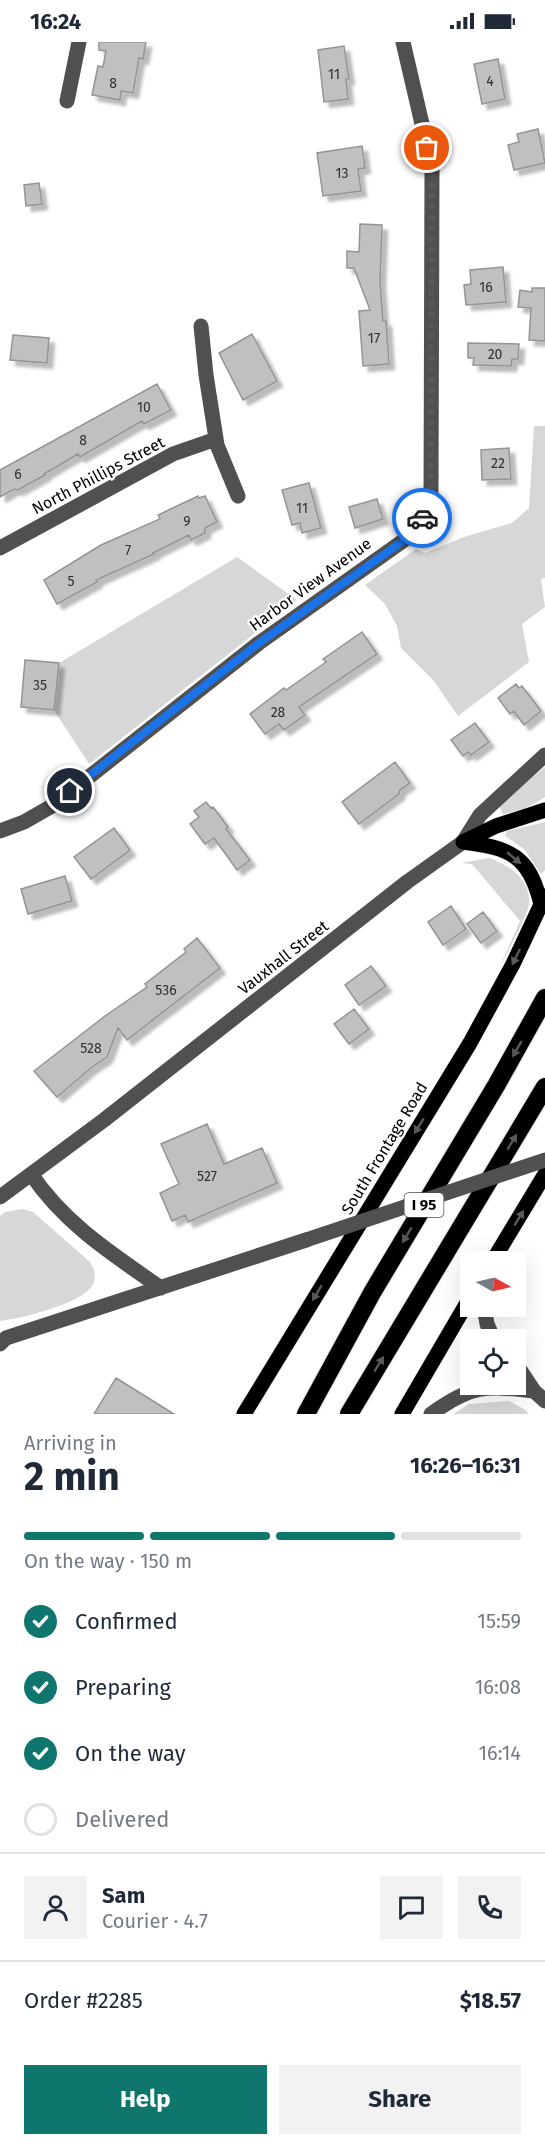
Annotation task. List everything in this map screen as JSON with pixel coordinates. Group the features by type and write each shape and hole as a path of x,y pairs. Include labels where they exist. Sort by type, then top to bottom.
{"highway":[{"name":"I 95","path":"306,1414 369,1299 492,1094 545,998"},
{"name":"I 95","path":"350,1414 545,1087"}],"main road":[{"path":"463,842 496,826 545,810"},
{"path":"463,842 495,847 514,855 533,878 543,900"},
{"name":"South Frontage Road","path":"244,1414 470,1042 509,971 543,900"},
{"path":"499,1251 545,1174"},
{"path":"402,1414 460,1315"}],"street":[{"path":"67,101 79,42"},
{"name":"Harbor View Avenue","path":"0,831 24,822 52,806 259,643 417,531 431,496 432,167 403,42"},
{"path":"201,326 216,439 222,460 238,496"},
{"name":"North Phillips Street","path":"0,548 173,454 216,439"},
{"name":"Vauxhall Street","path":"0,1197 126,1103 407,882 463,842 480,815 545,755"},
{"path":"2,1340 545,1160"},
{"path":"31,1174 58,1209 74,1224 161,1288"},
{"path":"526,1377 540,1396"},
{"path":"431,1414 456,1397 484,1387 540,1396"}],"shaded area":[{"path":"534,426 545,426 545,578 541,579 545,607 522,624 529,662 458,716 434,681 401,648 397,626 385,604 365,585 416,549 425,553 464,537 512,523 529,508"},
{"path":"237,557 297,600 89,764 54,710 59,663"},
{"path":"545,767 545,797 525,808 502,814 499,804"},
{"path":"545,822 545,870 541,874 524,849 505,836 507,831"},
{"path":"489,858 517,874 529,895 525,917 499,969 520,921 472,864 461,863"},
{"path":"23,1209 33,1212 90,1262 95,1278 88,1291 65,1304 0,1321 0,1216 5,1212"},
{"path":"509,1401 529,1414 453,1414 469,1404"}],"building":[{"path":"99,42 146,42 143,59 139,58 133,93 121,91 120,100 92,95 98,66 103,67 106,51 99,50"},
{"path":"344,46 349,79 346,79 348,99 324,102 318,50"},
{"path":"498,59 505,99 482,104 474,64"},
{"path":"538,129 545,163 514,170 508,145 519,142 517,134"},
{"path":"362,146 365,168 358,169 361,191 323,196 317,153"},
{"path":"39,183 42,204 26,206 24,185"},
{"path":"360,224 382,225 380,282 389,364 363,366 359,311 370,310 354,268 347,268 347,251 359,252"},
{"path":"503,267 506,302 466,305 464,285 471,284 470,270"},
{"path":"532,288 545,288 545,341 529,340 531,308 518,307 520,290 532,292"},
{"path":"252,334 277,381 243,400 219,353"},
{"path":"13,335 49,338 47,363 10,360"},
{"path":"468,343 519,344 518,359 512,359 511,366 473,365 474,358 468,358"},
{"path":"157,384 171,410 144,424 142,421 80,457 78,454 18,490 14,489 0,497 0,470"},
{"path":"509,448 511,479 482,480 481,450"},
{"path":"309,483 321,528 302,533 300,523 292,525 282,490"},
{"path":"198,496 199,498 205,496 217,522 205,528 205,533 191,540 189,535 154,554 96,580 97,582 57,604 44,580 101,545 160,519 158,515"},
{"path":"377,499 383,519 355,528 349,507"},
{"path":"362,632 377,654 299,707 305,715 284,730 279,724 265,734 250,714 284,688 286,690 326,662 323,659"},
{"path":"25,660 59,663 54,710 21,707"},
{"path":"516,684 519,688 522,686 541,711 524,725 514,711 510,714 498,698"},
{"path":"475,723 489,742 471,755 468,752 463,756 451,740"},
{"path":"395,762 410,783 359,824 342,802"},
{"path":"206,802 211,808 213,807 228,827 226,829 250,860 237,870 214,838 205,844 190,824 199,817 194,811"},
{"path":"114,828 130,850 91,879 74,857"},
{"path":"65,876 72,901 28,914 21,889"},
{"path":"451,906 466,929 443,945 428,922"},
{"path":"483,912 497,931 481,943 467,924"},
{"path":"197,938 220,968 127,1040 118,1028 107,1057 57,1097 34,1071 147,987 145,984 186,952 184,949"},
{"path":"371,966 386,986 359,1005 345,985"},
{"path":"354,1009 369,1029 349,1044 334,1024"},
{"path":"207,1124 224,1164 262,1148 277,1183 188,1222 185,1215 172,1221 160,1193 179,1184 161,1144"},
{"path":"116,1378 174,1414 94,1414"}],"way so far":[{"path":"422,518 431,496 432,167 427,148"}],"route":[{"path":"70,791 259,643 417,531 422,518"}]}
